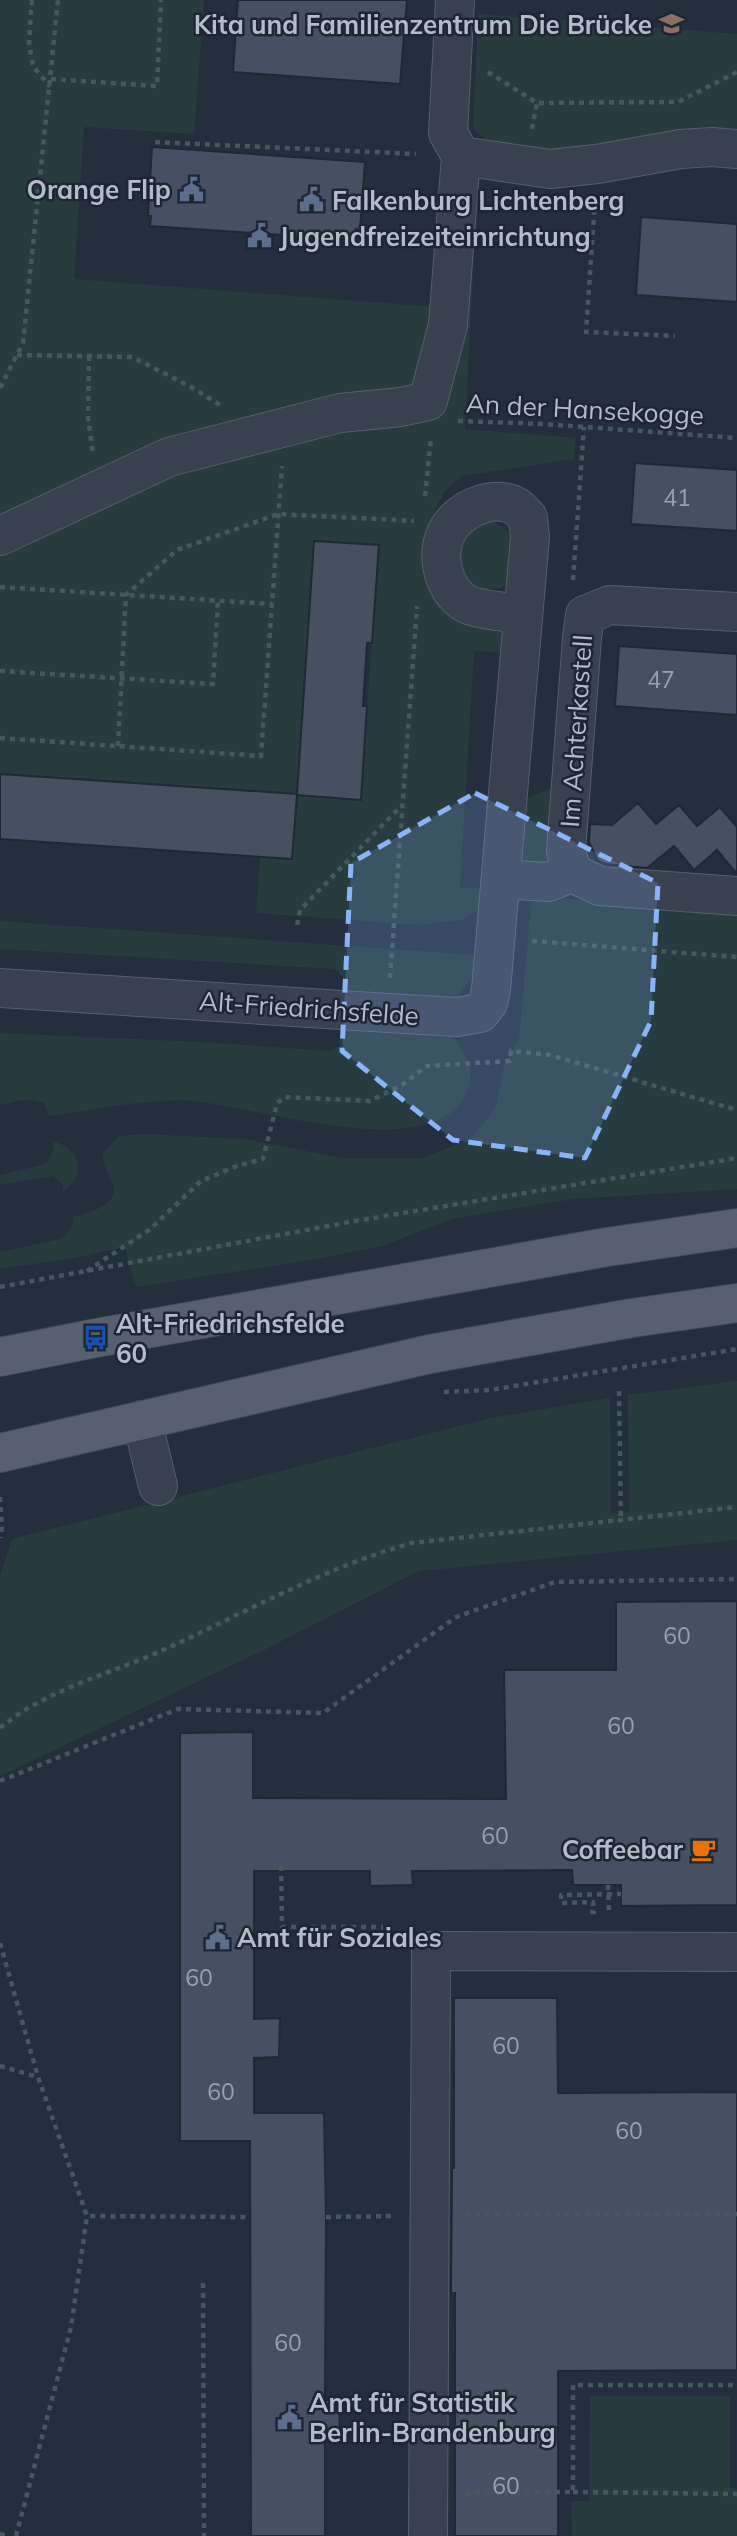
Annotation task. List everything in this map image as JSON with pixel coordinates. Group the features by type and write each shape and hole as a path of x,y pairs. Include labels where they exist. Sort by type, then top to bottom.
{"main road":[{"path":"0,1357 607,1247 737,1228"},
{"path":"0,1453 430,1354 632,1318 737,1303"}],"street":[{"path":"0,536 169,457 340,413 401,407 429,411 448,325 461,156 448,133 455,0"},
{"path":"461,156 550,169 597,164 681,149 737,149"},
{"name":"Im Achterkastell","path":"572,873 566,850 585,615 610,605 737,612"},
{"name":"Alt-Friedrichsfelde","path":"0,988 457,1017 480,1013 488,1003 491,990 523,614"},
{"path":"501,879 548,881 572,873 600,886 737,896"},
{"path":"142,1420 158,1486"},
{"path":"428,2536 431,1951 737,1952"}],"path":[{"path":"32,0 29,42 33,66 50,87"},
{"path":"0,388 23,343 58,0"},
{"path":"51,79 157,86 161,0"},
{"path":"453,50 537,103 678,102 737,72"},
{"path":"155,142 461,156"},
{"path":"597,164 586,332 675,336"},
{"path":"17,355 132,357 238,416 245,436"},
{"path":"88,418 89,356"},
{"path":"424,509 432,433 429,411"},
{"name":"An der Hansekogge","path":"429,411 584,427 737,438"},
{"path":"0,738 261,756 285,426"},
{"path":"584,427 572,594 585,615"},
{"path":"118,746 127,595 177,550 278,514 423,521"},
{"path":"0,587 272,604"},
{"path":"0,671 213,684 218,600"},
{"path":"394,932 417,602"},
{"path":"298,925 300,910 403,804"},
{"path":"495,937 737,957"},
{"path":"87,1271 149,1230 201,1181 262,1159 277,1103 285,1097 370,1101 402,1085 427,1066 510,1060 511,1051 550,1055 737,1110"},
{"path":"0,1287 355,1221 737,1158"},
{"path":"490,1390 737,1349"},
{"path":"619,1391 621,1521"},
{"path":"0,1497 0,1538"},
{"path":"0,1728 11,1719 70,1688 161,1652 291,1590 378,1553 412,1543 737,1507"},
{"path":"0,1781 178,1709 323,1713 456,1618 555,1582 737,1579"},
{"path":"281,1866 282,1927 383,1927"},
{"path":"608,1885 609,1925"},
{"path":"583,1912 594,1912 593,1902 561,1903 561,1895 621,1894"},
{"path":"0,1943 38,2077 87,2216 72,2328 16,2536"},
{"path":"0,2066 38,2077"},
{"path":"326,2217 737,2214"},
{"path":"87,2216 250,2217"},
{"path":"203,2283 204,2536"},
{"path":"573,2492 573,2385 737,2385"},
{"path":"428,2493 737,2494"},
{"path":"0,2534 9,2536"}],"highlighted area":[{"path":"475,793 658,883 651,1021 585,1158 453,1140 342,1051 351,863"}],"green space":[{"path":"0,0 204,0 194,134 84,127 74,279 436,307 445,194 477,196 465,429 576,438 574,459 462,476 449,487 441,499 429,528 503,628 501,652 474,651 460,887 484,889 480,909 461,920 418,925 256,913 260,857 292,858 297,795 0,774","holes":["314,541 379,546 360,800 297,795 301,734 308,733 303,701 307,637 315,637"]},
{"path":"478,14 737,34 737,134 593,153 491,144 473,128"},
{"path":"492,522 501,526 512,538 512,580 502,587 479,592 458,570 462,535 482,523"},
{"path":"553,787 547,865 518,863 522,801"},
{"path":"545,897 737,911 737,1189 573,1199 452,1219 382,1246 311,1260 136,1287 125,1247 0,1269 0,1252 61,1239 73,1226 73,1217 95,1210 109,1201 114,1189 105,1167 103,1153 119,1136 142,1134 245,1139 341,1158 423,1158 472,1138 496,1107 504,1065 519,1040 531,903"},
{"path":"0,921 474,955 478,957 478,970 458,996 441,1000 344,994 342,976 335,969 0,949"},
{"path":"340,1029 452,1037 470,1067 468,1089 451,1113 422,1126 384,1129 342,1127 192,1101 138,1103 49,1116 45,1104 34,1100 0,1105 0,1033 329,1051 339,1046"},
{"path":"53,1141 70,1150 78,1163 76,1178 71,1185 63,1191 63,1185 53,1176 0,1185 0,1175 46,1164 54,1149"},
{"path":"737,1381 737,1540 419,1571 262,1651 0,1776 0,1576 12,1539 491,1418 610,1398 611,1513 629,1512 628,1395"},
{"path":"590,2396 730,2396 730,2488 737,2489 737,2536 572,2536 571,2501 589,2501"}],"building":[{"path":"238,0 407,0 400,84 233,72"},
{"path":"152,147 365,162 360,230 356,229 355,240 150,226 151,216 148,216"},
{"path":"641,217 737,224 737,302 636,295"},
{"path":"635,463 737,470 737,531 631,524"},
{"path":"314,541 379,545 372,643 367,643 363,706 367,706 361,800 297,795 292,859 0,839 0,774 297,794"},
{"path":"619,646 737,654 737,715 615,706"},
{"path":"638,803 656,824 679,805 697,826 720,807 737,827 737,874 717,850 694,870 674,846 647,868 598,861 589,842 590,824 612,825"},
{"path":"737,1601 737,1905 621,1906 621,1885 573,1885 572,1870 412,1871 413,1885 370,1886 370,1871 254,1871 254,2019 280,2018 279,2057 254,2058 254,2113 324,2113 325,2400 339,2400 340,2438 325,2438 325,2536 251,2536 250,2141 180,2141 180,1733 253,1732 253,1798 506,1799 504,1670 616,1670 616,1602"},
{"path":"454,1998 557,1998 558,2093 737,2092 737,2370 558,2371 558,2536 455,2536 455,2293 451,2293"}],"place":[{"name":"Kita und Familienzentrum Die Brücke","path":"672,24"},
{"name":"Orange Flip","path":"191,189"},
{"name":"Falkenburg Lichtenberg","path":"312,200"},
{"name":"Jugendfreizeiteinrichtung","path":"259,236"},
{"name":"Alt-Friedrichsfelde 60","path":"96,1338"},
{"name":"Coffeebar","path":"703,1849"},
{"name":"Amt für Soziales","path":"217,1937"},
{"name":"Amt für Statistik Berlin-Brandenburg","path":"289,2417"}]}
